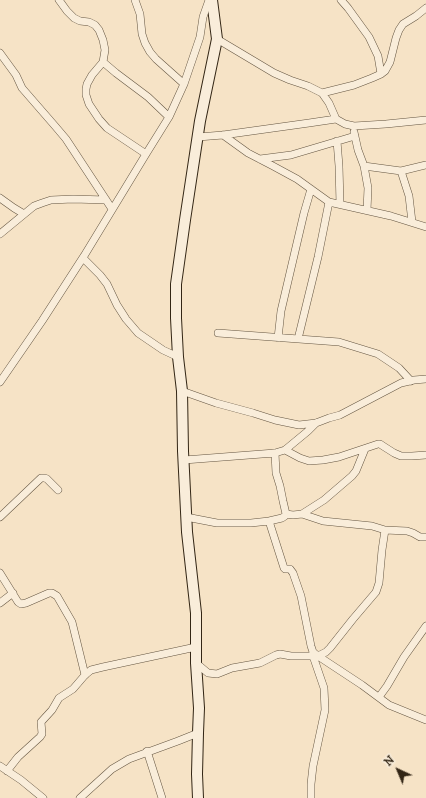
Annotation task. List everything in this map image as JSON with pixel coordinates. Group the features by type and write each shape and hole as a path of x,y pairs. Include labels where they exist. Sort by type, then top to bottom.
{"street":[{"path":"59,0 74,18 96,25 105,50 103,62 92,75 87,84 86,95 89,104 107,128 146,154"},
{"path":"135,0 140,14 142,34 145,44 156,59 184,84"},
{"path":"0,382 83,258 169,117 184,84 200,37 203,17 211,0"},
{"path":"198,798 197,774 199,708 196,663 196,614 186,517 182,391 178,357 176,318 176,284 198,136 218,40 211,0"},
{"path":"341,0 369,37 378,56 381,74"},
{"path":"322,93 354,85 385,71 390,62 399,30 403,24 426,8"},
{"path":"218,40 274,73 322,93 329,102 336,119 345,124 354,126 426,120"},
{"path":"0,53 16,75 22,88 66,139 112,209"},
{"path":"103,62 148,97 169,117"},
{"path":"198,136 223,135 336,119"},
{"path":"354,126 358,150 364,166 368,188 367,210"},
{"path":"223,135 248,153 311,188 329,202 367,210 426,227"},
{"path":"259,159 291,155 355,136"},
{"path":"337,141 340,204"},
{"path":"364,166 401,171 426,165"},
{"path":"401,171 409,196 412,222"},
{"path":"278,338 281,312 311,188"},
{"path":"0,198 24,214"},
{"path":"0,234 34,206 51,200 106,200"},
{"path":"298,339 318,257 329,202"},
{"path":"83,258 107,284 126,320 138,333 157,346 178,357"},
{"path":"218,333 339,342 378,354 405,372 411,381"},
{"path":"182,391 216,403 246,410 290,424 299,425 316,423 340,415 401,384 426,379"},
{"path":"184,460 275,453 285,450 316,423"},
{"path":"285,450 309,461 340,457 378,444 401,456 426,455"},
{"path":"302,514 324,500 352,476 365,449"},
{"path":"275,453 276,473 286,514"},
{"path":"0,517 38,479 47,479 58,490"},
{"path":"186,517 217,522 251,523 280,520 286,514"},
{"path":"286,514 302,514 323,521 372,526 385,530 407,531 420,537 426,537"},
{"path":"270,521 284,568 290,569 293,573 301,596 311,646 324,688 325,710 313,766 311,798"},
{"path":"196,663 208,673 217,674 232,668 260,662 280,654 291,656 315,656 326,652 353,618 372,598 378,588 385,530"},
{"path":"0,573 20,603 24,604 49,593 57,596 72,622 85,675"},
{"path":"0,603 13,593"},
{"path":"379,697 404,657 425,630"},
{"path":"7,771 18,757 40,737 42,733 41,722 54,708 59,698 73,689 85,675 92,670 103,666 159,654 196,648"},
{"path":"315,656 390,705 426,720"},
{"path":"80,798 112,769 129,759 198,733"},
{"path":"147,752 162,798"},
{"path":"0,766 21,780 43,798"}]}
